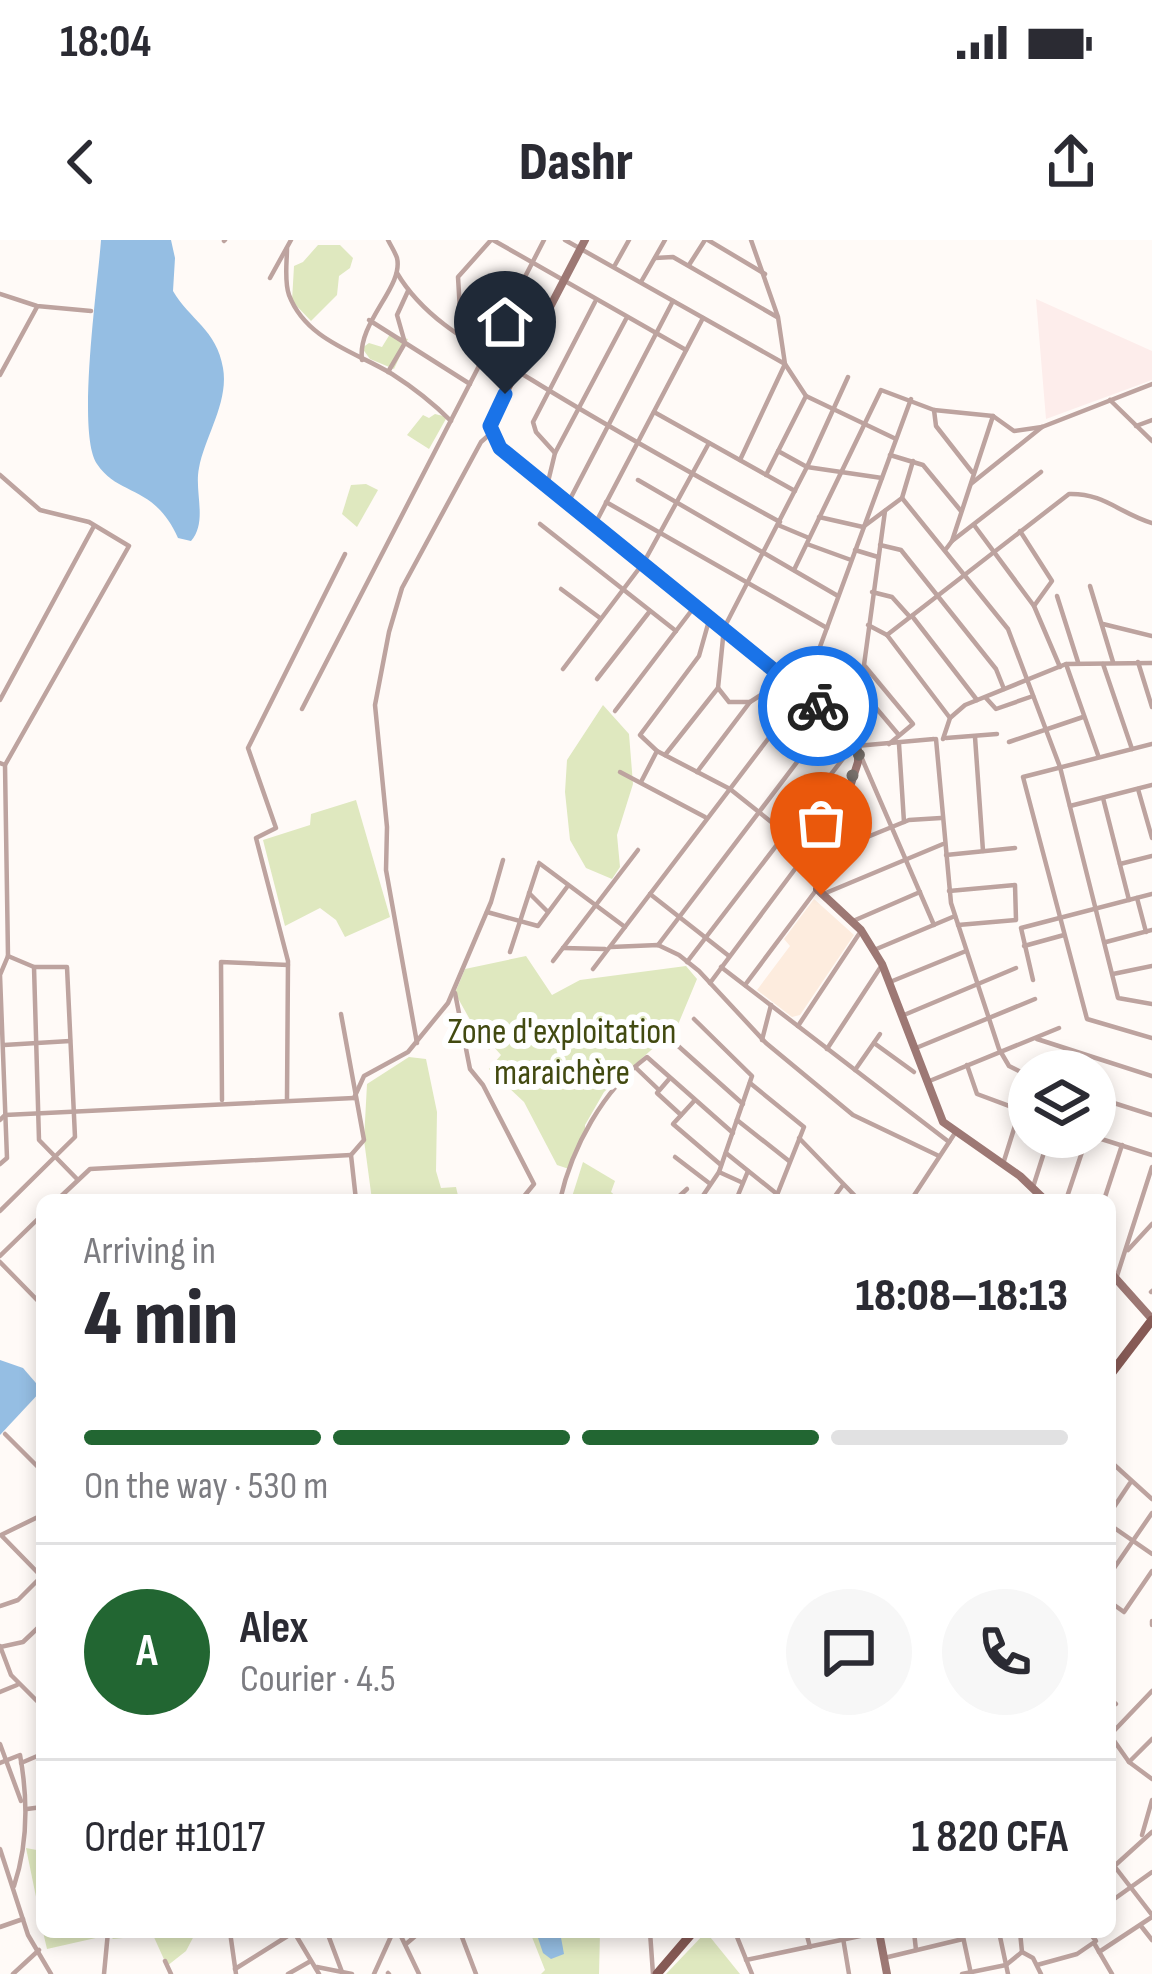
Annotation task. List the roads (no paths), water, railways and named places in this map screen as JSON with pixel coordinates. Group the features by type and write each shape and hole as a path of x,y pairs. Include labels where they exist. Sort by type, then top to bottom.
{"main road":[{"path":"1116,1358 1152,1319"},
{"path":"655,1974 688,1938"}],"street":[{"path":"270,278 291,240"},
{"path":"362,360 369,320 397,273 397,259 388,240"},
{"path":"460,331 458,277 492,240 686,351"},
{"path":"302,709 544,240"},
{"path":"565,240 583,244 785,364"},
{"path":"615,265 629,240"},
{"path":"641,282 665,240"},
{"path":"689,265 707,240 765,274"},
{"path":"751,240 778,317 785,364 806,396 896,439"},
{"path":"416,1043 386,870 388,827 375,706 389,632 402,588 481,442 490,434 492,418 583,244"},
{"path":"286,248 287,286 298,310 342,351 388,372 432,401 451,421"},
{"path":"655,258 673,257 778,317"},
{"path":"397,273 408,291 485,354 808,541 851,560"},
{"path":"460,331 485,280"},
{"path":"388,332 408,291"},
{"path":"0,294 37,306 91,311"},
{"path":"555,453 533,425 596,301"},
{"path":"568,503 673,301"},
{"path":"0,375 37,306"},
{"path":"388,372 405,343 397,315"},
{"path":"595,524 703,318"},
{"path":"547,486 555,453 626,319"},
{"path":"369,320 470,384"},
{"path":"740,460 785,364"},
{"path":"665,755 718,688 724,628 848,377"},
{"path":"794,570 881,390 934,410 993,416 1014,430 1042,427 1152,384"},
{"path":"766,475 806,396"},
{"path":"593,969 803,693 911,399"},
{"path":"1110,400 1152,442"},
{"path":"934,410 936,426 972,472"},
{"path":"654,412 795,491"},
{"path":"952,541 993,416"},
{"path":"1136,426 1152,420"},
{"path":"968,485 1042,427"},
{"path":"490,434 500,448 831,717 856,746 934,925"},
{"path":"563,669 644,562 709,443"},
{"path":"778,451 807,467 882,478"},
{"path":"890,455 913,460 928,471 961,511"},
{"path":"819,517 863,527 902,498 913,460"},
{"path":"946,549 1041,472"},
{"path":"0,475 40,509 95,525 129,546 2,764 8,956 1,993 7,1158 0,1165"},
{"path":"638,479 838,596"},
{"path":"887,635 1074,494 1096,495 1152,524"},
{"path":"902,498 1008,629 1060,767 1118,998 1152,1004"},
{"path":"606,502 826,628"},
{"path":"687,962 856,746 889,744 913,724 864,664 885,511"},
{"path":"539,524 676,631"},
{"path":"0,700 95,525"},
{"path":"974,525 1034,606 1098,758"},
{"path":"1020,531 1052,581 1034,606"},
{"path":"880,544 901,550 996,669 1004,689"},
{"path":"855,550 878,557"},
{"path":"287,1099 288,965 256,838 276,828 248,748 345,554"},
{"path":"1090,586 1113,662"},
{"path":"561,589 601,619"},
{"path":"872,592 892,597 977,700"},
{"path":"1057,596 1078,662"},
{"path":"615,711 696,605"},
{"path":"597,680 650,610"},
{"path":"710,617 699,656 641,732 657,751 730,788 824,865"},
{"path":"1103,624 1152,636"},
{"path":"868,625 887,635 950,718"},
{"path":"818,656 847,671"},
{"path":"1102,661 1132,749"},
{"path":"1008,1062 1000,1052 949,891 940,739 950,718 977,700 1063,666 1102,661 1152,663"},
{"path":"1138,662 1152,707"},
{"path":"697,772 750,702 764,693 775,670"},
{"path":"718,688 729,702 750,702"},
{"path":"764,693 785,716"},
{"path":"986,697 996,710 1033,697"},
{"path":"871,701 899,739 904,822"},
{"path":"1009,742 1084,716"},
{"path":"658,945 831,717"},
{"path":"899,739 998,734"},
{"path":"974,736 983,851"},
{"path":"1152,744 1023,777 1088,1019 1152,1038"},
{"path":"745,986 819,892 858,762 856,746"},
{"path":"640,782 657,751"},
{"path":"620,772 707,818"},
{"path":"1070,806 1152,785"},
{"path":"1138,789 1152,838"},
{"path":"1103,798 1120,864 1149,931 1106,942"},
{"path":"827,854 904,822 943,818"},
{"path":"819,892 945,843"},
{"path":"946,855 1015,848"},
{"path":"553,962 638,850"},
{"path":"710,983 808,851"},
{"path":"1120,864 1152,856"},
{"path":"354,1098 364,1076 408,1052 455,993 503,860"},
{"path":"510,952 540,862 625,927"},
{"path":"487,912 538,926 568,885"},
{"path":"949,891 1015,885 1016,920 958,925"},
{"path":"819,892 861,930 882,964 952,1138"},
{"path":"852,921 920,892"},
{"path":"529,893 548,912"},
{"path":"650,894 729,956"},
{"path":"1033,980 1021,928 1152,894"},
{"path":"874,950 955,916"},
{"path":"798,1026 861,930"},
{"path":"1024,946 1064,935"},
{"path":"563,948 658,945 687,962 762,1040 853,1115 939,1156"},
{"path":"890,982 966,950"},
{"path":"0,1210 75,1137 67,967 34,967 8,956"},
{"path":"222,1102 221,962 288,965"},
{"path":"827,1049 882,964"},
{"path":"1113,974 1152,966"},
{"path":"34,967 39,1140 78,1180"},
{"path":"721,967 855,1070 952,1138 1003,1164 1039,1194"},
{"path":"904,1015 1016,968"},
{"path":"455,993 470,1069 534,1184 526,1194"},
{"path":"916,1048 1035,999"},
{"path":"762,1040 770,1005"},
{"path":"63,1194 89,1168 351,1155 364,1140 341,1014"},
{"path":"694,1018 752,1076 720,1169 704,1194"},
{"path":"927,1082 1059,1028"},
{"path":"855,1070 880,1034"},
{"path":"667,1036 742,1103"},
{"path":"1034,1038 1070,1050"},
{"path":"2,1045 70,1042"},
{"path":"874,1043 914,1072"},
{"path":"562,1194 591,1124 616,1083 647,1058 733,1133"},
{"path":"968,1065 976,1094 1008,1106"},
{"path":"1116,1065 1152,1076"},
{"path":"634,1066 659,1090"},
{"path":"670,1078 657,1093 681,1114"},
{"path":"750,1083 804,1127 777,1194"},
{"path":"3,1117 354,1098"},
{"path":"695,1100 673,1124 720,1169 743,1183"},
{"path":"1116,1104 1152,1115"},
{"path":"737,1120 790,1161"},
{"path":"800,1138 853,1194"},
{"path":"915,1194 952,1138"},
{"path":"1116,1143 1152,1155"},
{"path":"1106,1194 1122,1145"},
{"path":"1003,1164 1008,1148"},
{"path":"726,1154 773,1194"},
{"path":"351,1155 355,1194"},
{"path":"675,1157 711,1185"},
{"path":"1033,1187 1042,1158"},
{"path":"1068,1194 1083,1158"},
{"path":"1116,1270 1152,1167"},
{"path":"738,1194 748,1171"},
{"path":"836,1194 843,1184"},
{"path":"1145,1188 1152,1195"},
{"path":"683,1194 687,1189"},
{"path":"36,1221 0,1259 36,1298"},
{"path":"1124,1255 1152,1223"},
{"path":"1116,1279 1152,1319"},
{"path":"4,1434 36,1465"},
{"path":"1116,1466 1152,1499"},
{"path":"1116,1504 1132,1481"},
{"path":"1116,1565 1152,1513"},
{"path":"36,1518 1,1535 36,1570"},
{"path":"1116,1529 1152,1554"},
{"path":"1116,1606 1124,1612 1152,1571"},
{"path":"0,1606 18,1600 36,1582"},
{"path":"36,1630 23,1642 0,1647 11,1675 36,1700"},
{"path":"0,1692 20,1684"},
{"path":"1116,1729 1152,1691"},
{"path":"1129,1762 1152,1739"},
{"path":"0,1744 24,1809"},
{"path":"1116,1744 1129,1762 1152,1779"},
{"path":"3,1762 20,1755 26,1851 14,1886"},
{"path":"21,1763 36,1757"},
{"path":"1141,1839 1152,1800"},
{"path":"24,1809 36,1808"},
{"path":"1116,1864 1152,1832"},
{"path":"0,1849 23,1919 51,1974"},
{"path":"1100,1952 1152,1916 1116,1872"},
{"path":"1116,1898 1152,1872"},
{"path":"0,1927 23,1919"},
{"path":"1141,1926 1152,1940"},
{"path":"104,1974 107,1938"},
{"path":"232,1938 235,1971 286,1938"},
{"path":"298,1938 319,1974"},
{"path":"329,1938 342,1972"},
{"path":"374,1974 393,1938"},
{"path":"400,1938 419,1974"},
{"path":"405,1945 413,1938"},
{"path":"462,1938 476,1974"},
{"path":"651,1938 655,1974"},
{"path":"737,1938 752,1974"},
{"path":"808,1938 810,1947"},
{"path":"746,1960 836,1938"},
{"path":"842,1938 849,1974"},
{"path":"880,1938 887,1974"},
{"path":"915,1938 916,1950"},
{"path":"884,1958 954,1938"},
{"path":"964,1938 971,1973"},
{"path":"1000,1938 1008,1974"},
{"path":"1021,1938 1022,1952 1041,1974"},
{"path":"1092,1938 1112,1974"},
{"path":"1037,1965 1077,1954 1094,1943"},
{"path":"13,1974 39,1950"},
{"path":"962,1974 1006,1965 1022,1952"},
{"path":"165,1960 171,1974"},
{"path":"288,1974 312,1964 352,1974"}],"water":[{"path":"101,240 171,240 173,291 220,355 223,393 199,468 199,525 191,541 178,538 158,508 106,474 91,447 88,391"},
{"path":"0,1360 23,1368 36,1383 36,1396 0,1435"},
{"path":"538,1938 561,1938 564,1954 551,1959 543,1953"}],"park label":[{"name":"Zone d'exploitation maraichère","path":"562,1052"}]}
